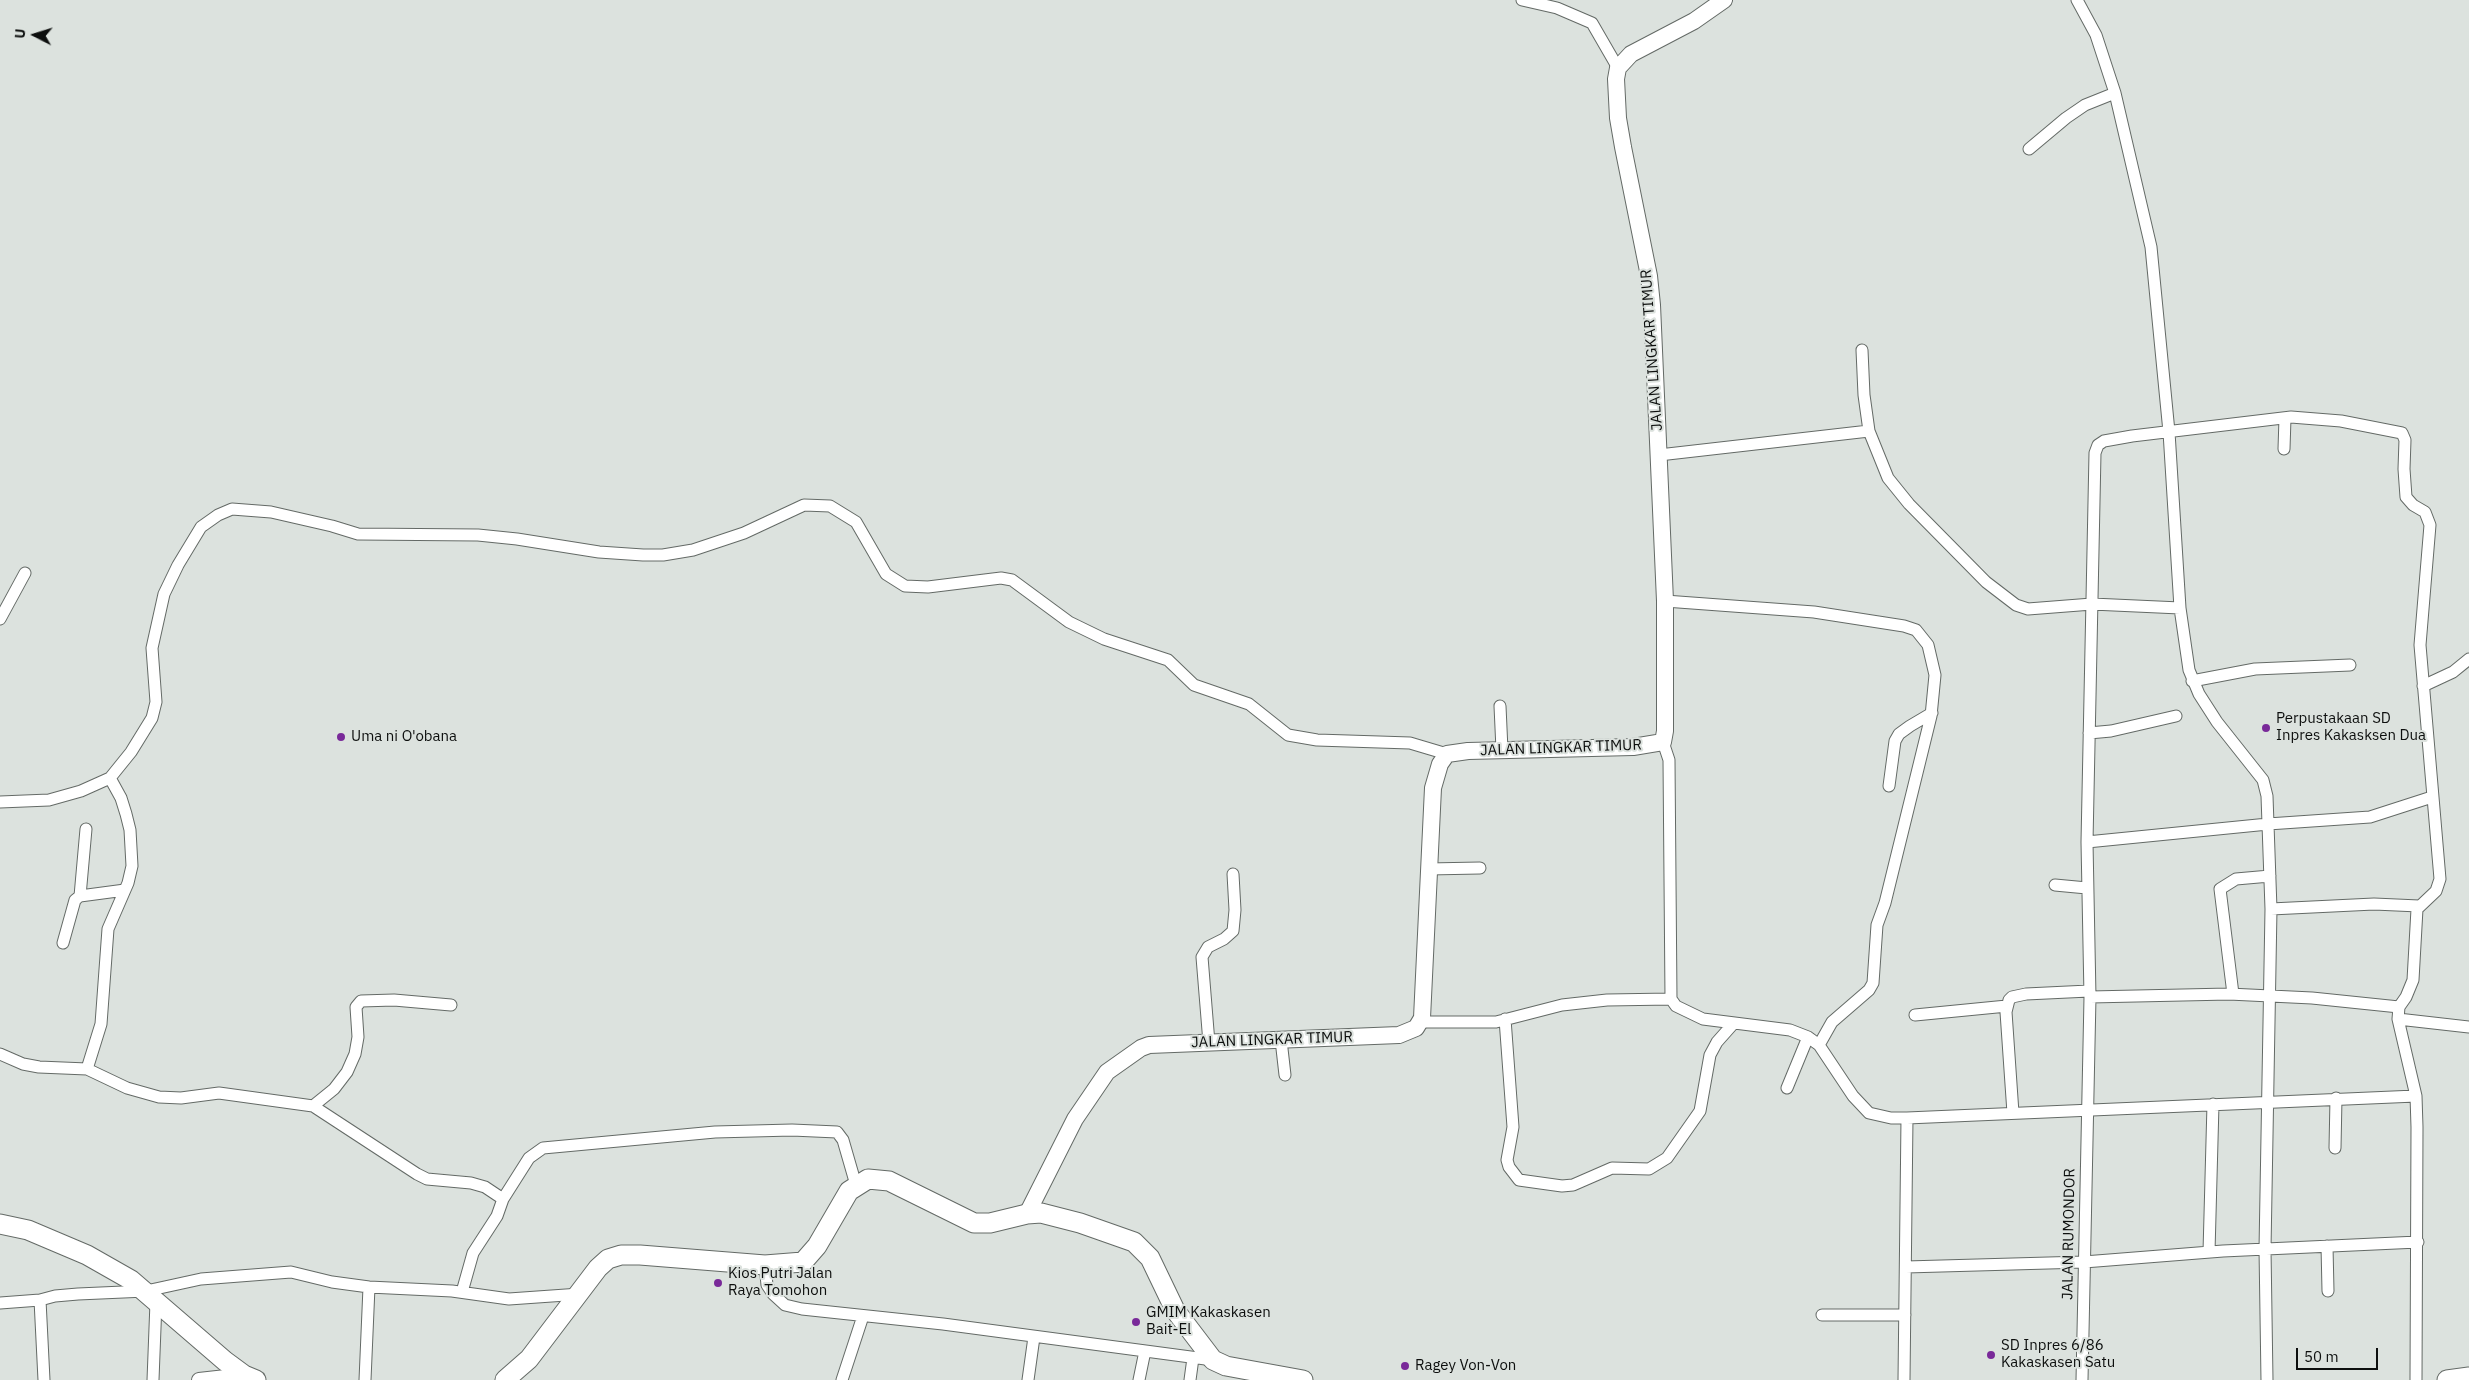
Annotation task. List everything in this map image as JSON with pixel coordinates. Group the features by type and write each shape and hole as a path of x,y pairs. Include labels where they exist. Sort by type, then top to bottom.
{"highway":[{"path":"505,1380 529,1359 598,1268 608,1259 621,1255 766,1264 803,1262 817,1246 849,1191 856,1185 868,1180 889,1181 974,1223 990,1223 1027,1214 1055,1216 1134,1242 1150,1258 1176,1310 1213,1360 1226,1366 1272,1378 1303,1380"},
{"path":"0,1224 28,1230 87,1255 151,1297 250,1377"},
{"path":"2447,1380 2469,1377"}],"main road":[{"path":"1618,68 1631,54 1694,21 1724,0"},
{"name":"JALAN LINGKAR TIMUR","path":"1447,754 1457,751 1633,747 1663,742 1665,731 1665,601 1649,276 1618,118 1616,91 1618,68"},
{"path":"1420,1022 1433,788 1440,764 1447,754"},
{"name":"JALAN LINGKAR TIMUR","path":"1027,1214 1075,1119 1107,1072 1141,1048 1149,1045 1399,1035 1416,1028 1420,1022"}],"street":[{"path":"1522,0 1557,8 1592,23 1618,68"},
{"path":"2077,0 2096,35 2115,93 2151,247 2169,432 2180,608 2189,670 2192,681 2217,722 2263,780 2267,796 2271,909 2265,1249 2267,1380"},
{"path":"2029,149 2066,118 2086,105 2115,93"},
{"path":"1862,350 1864,395 1869,431 1888,478 1921,516 1999,594 2016,605 2028,609 2092,604 2180,608"},
{"path":"2169,432 2285,418 2341,421 2402,433 2404,436 2406,497 2413,505 2425,512 2430,525 2420,645 2440,878 2436,891 2419,906 2415,918 2413,980 2398,1013 2416,1096 2418,1242 2416,1380"},
{"path":"2284,449 2285,418"},
{"path":"1659,455 1869,431"},
{"name":"JALAN RUMONDOR","path":"2082,1380 2086,1111 2090,994 2087,842 2096,452 2098,445 2104,441 2169,432"},
{"path":"0,802 49,800 81,791 110,778 131,752 152,718 156,702 152,648 164,594 178,565 201,527 218,515 232,509 271,512 358,534 478,535 599,552 663,555 693,550 744,533 804,505 830,506 856,522 886,574 905,586 928,587 1001,578 1012,580 1069,622 1104,639 1168,660 1194,685 1248,704 1288,735 1301,738 1354,742 1410,743 1447,754"},
{"path":"0,619 25,573"},
{"path":"1665,601 1814,612 1904,626 1916,630 1928,645 1932,656 1935,675 1932,713 1885,903 1877,925 1873,983 1869,990 1832,1022 1819,1044"},
{"path":"2423,686 2453,672 2469,659"},
{"path":"2192,681 2255,669 2350,665"},
{"path":"1500,706 1502,750"},
{"path":"1888,786 1895,741 1910,726 1932,713"},
{"path":"2089,733 2111,731 2176,716"},
{"path":"1663,742 1669,760 1671,999 1676,1006 1703,1019 1790,1030 1808,1037 1819,1044 1853,1096 1870,1113 1891,1118 1907,1118 2416,1096"},
{"path":"87,1069 101,1024 108,929 125,890 132,866 130,830 121,798 110,778"},
{"path":"2087,842 2268,824 2370,817 2432,797"},
{"path":"80,896 86,829"},
{"path":"1428,869 1480,868"},
{"path":"1209,1043 1202,957 1208,947 1224,939 1233,931 1236,910 1233,874"},
{"path":"2233,994 2220,889 2236,879 2270,876"},
{"path":"2055,885 2087,888"},
{"path":"63,943 75,900 80,896 125,890"},
{"path":"2271,909 2365,904 2419,906"},
{"path":"2013,1113 2007,1006 2012,998 2026,994 2233,994 2312,998 2469,1026"},
{"path":"1420,1022 1461,1023 1505,1020 1571,1004 1607,1000 1671,999"},
{"path":"312,1106 334,1089 347,1072 355,1054 358,1037 356,1007 361,1001 394,1000 451,1006"},
{"path":"1914,1015 2007,1006"},
{"path":"1505,1020 1513,1127 1507,1160 1509,1167 1519,1180 1562,1186 1573,1185 1601,1171 1612,1168 1649,1169 1667,1158 1700,1111 1710,1054 1717,1042 1733,1024"},
{"path":"1786,1088 1808,1037"},
{"path":"1281,1040 1285,1075"},
{"path":"0,1054 23,1064 39,1067 87,1069 127,1088 159,1097 181,1098 218,1093 312,1106 427,1179 471,1183 485,1187 503,1199"},
{"path":"2335,1148 2336,1098"},
{"path":"2209,1252 2213,1104"},
{"path":"1904,1380 1907,1118"},
{"path":"462,1292 472,1253 497,1216 503,1199 529,1158 543,1148 714,1132 792,1130 836,1132 840,1134 843,1140 856,1185"},
{"path":"1906,1267 2084,1262 2209,1252 2418,1242"},
{"path":"2327,1246 2328,1291"},
{"path":"766,1264 767,1285 778,1300 785,1305 1213,1360"},
{"path":"0,1303 40,1300 55,1296 78,1294 151,1297 201,1279 291,1272 332,1282 369,1288 462,1292 509,1299 580,1294"},
{"path":"366,1380 369,1288"},
{"path":"151,1297 153,1380"},
{"path":"40,1300 44,1380"},
{"path":"1822,1315 1905,1315"},
{"path":"842,1380 863,1316"},
{"path":"1028,1380 1034,1337"},
{"path":"1139,1380 1145,1351"},
{"path":"1190,1380 1193,1358"},
{"path":"199,1380 250,1377"}],"place":[{"name":"Perpustakaan SD Inpres Kakasksen Dua","path":"2266,728"},
{"name":"Uma ni O'obana","path":"341,737"},
{"name":"Kios Putri Jalan Raya Tomohon","path":"718,1283"},
{"name":"GMIM Kakaskasen Bait-El","path":"1136,1322"},
{"name":"SD Inpres 6/86 Kakaskasen Satu","path":"1991,1355"},
{"name":"Ragey Von-Von","path":"1405,1366"}]}
